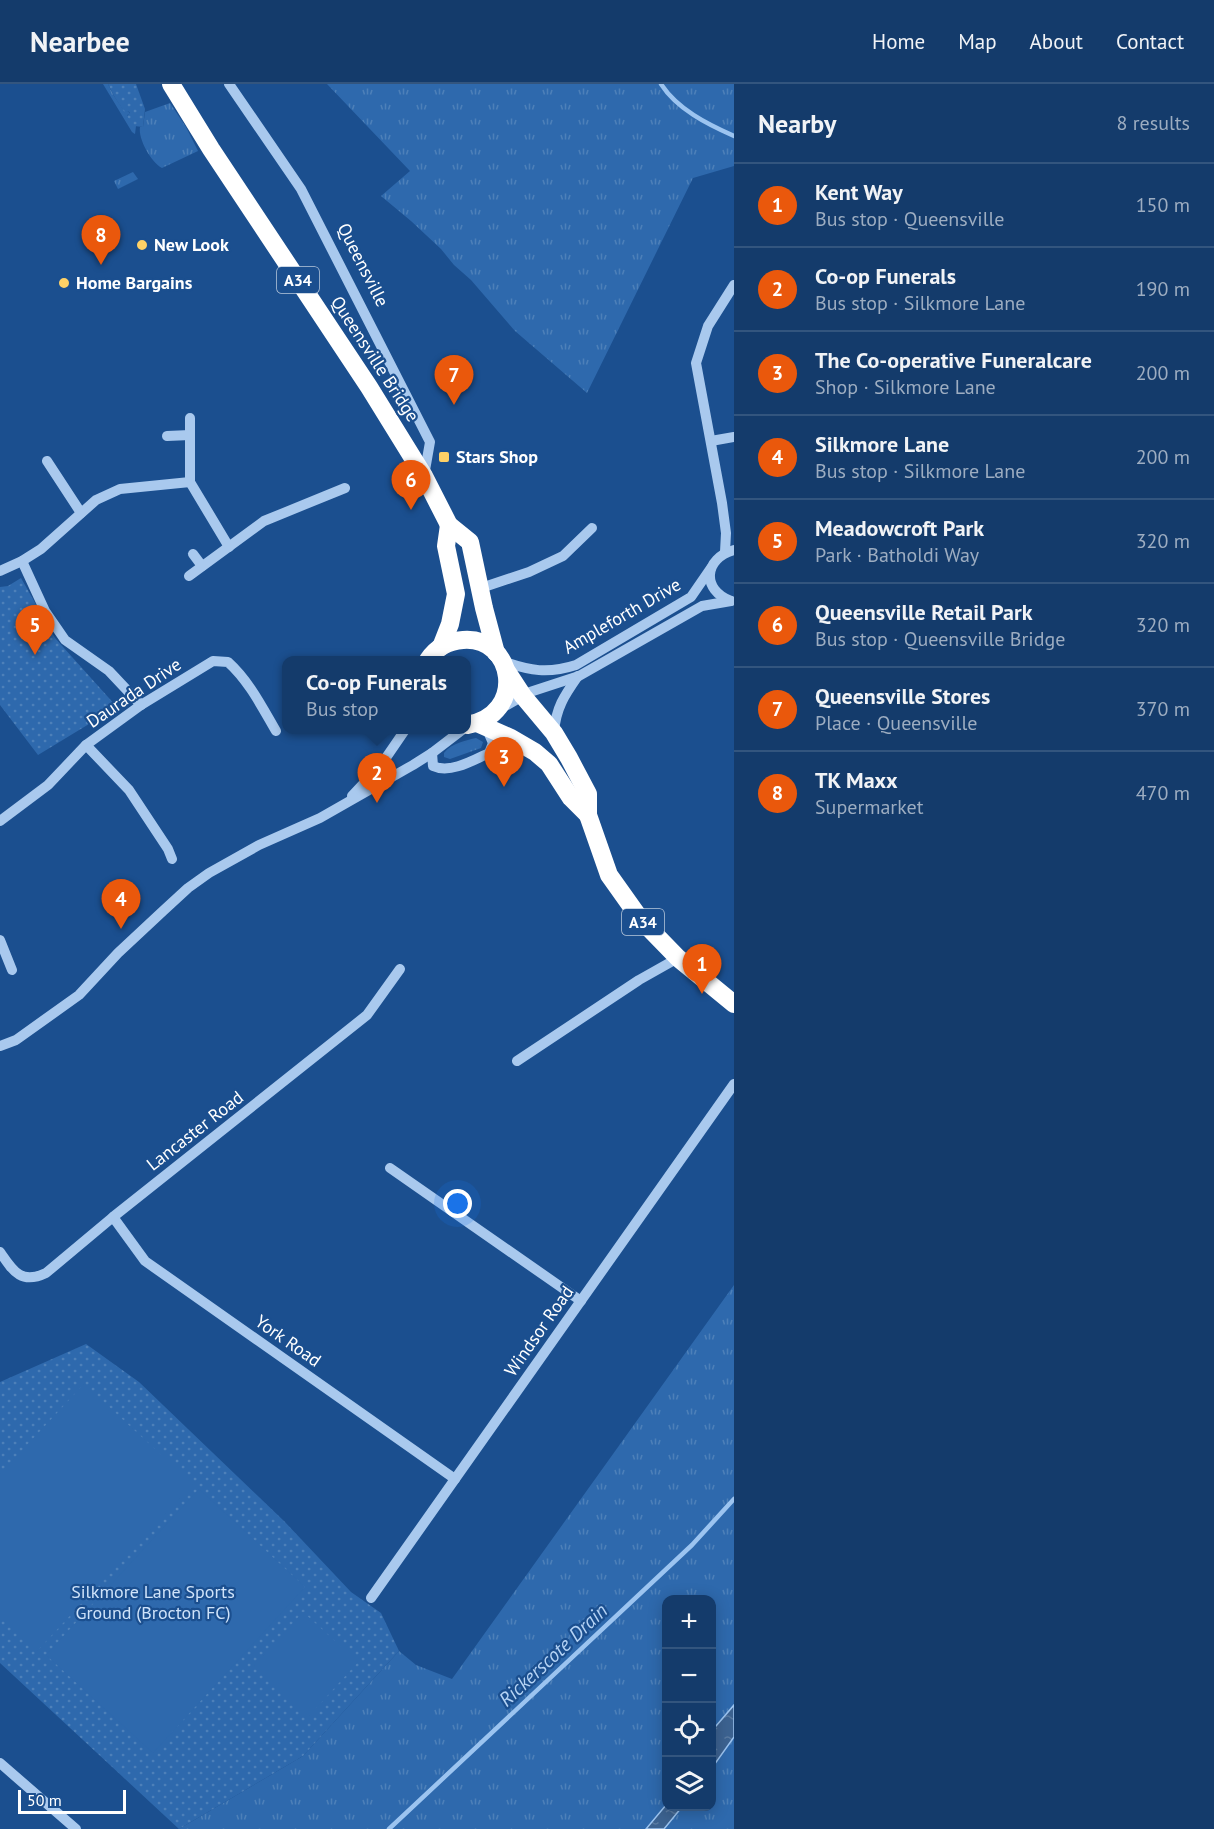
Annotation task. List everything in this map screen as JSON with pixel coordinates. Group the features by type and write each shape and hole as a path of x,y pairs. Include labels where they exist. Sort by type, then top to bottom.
{"highway":[{"name":"Queensville Bridge","path":"171,84 211,149 369,387 424,476"},
{"name":"A34","path":"424,476 449,525 470,542 484,608 501,662 523,696 554,733 588,794 588,815 609,874 641,920 678,958 734,1004"},
{"name":"A34","path":"434,654 450,624 456,594 446,546 449,525"},
{"path":"434,654 456,641 468,640 479,642 501,662 507,689 504,701 488,718 471,726"},
{"name":"A34","path":"471,726 511,738 535,752 549,764 571,798 588,815"}],"street":[{"name":"Queensville","path":"229,84 301,189 430,442 424,476"},
{"name":"Ampleforth Drive","path":"501,662 533,671 558,670 576,664 691,597 716,560 730,551 696,363 708,326 734,285"},
{"path":"190,418 190,482 229,547"},
{"path":"167,436 190,435"},
{"path":"711,441 734,437"},
{"path":"47,461 81,513"},
{"path":"0,571 22,561 40,549 96,500 120,489 190,482"},
{"path":"189,576 264,521 345,488"},
{"path":"481,588 529,572 563,556 592,528"},
{"path":"726,533 734,541"},
{"path":"193,554 202,566"},
{"path":"22,561 45,611 65,640 109,671 141,705"},
{"name":"Ampleforth Drive","path":"711,568 711,582 714,590 723,598 732,601"},
{"name":"Ampleforth Drive","path":"497,711 523,696 579,676 702,606 732,601"},
{"name":"Daurada Drive","path":"0,821 48,785 86,745 141,705 213,661 228,662 249,686 276,731"},
{"name":"Ampleforth Drive","path":"554,733 555,715 564,696 579,676"},
{"path":"432,753 433,766 440,769 453,767 489,753 493,743 471,726"},
{"path":"346,803 381,765 402,734"},
{"path":"0,1046 16,1040 79,995 118,953 195,883 259,845 321,818 413,765 459,734"},
{"path":"86,745 129,790 172,858"},
{"path":"0,940 12,970"},
{"path":"518,1061 639,980 678,958"},
{"name":"Lancaster Road","path":"0,1252 13,1270 24,1278 35,1278 46,1274 367,1015 400,969"},
{"name":"Windsor Road","path":"371,1598 734,1084"},
{"path":"390,1168 581,1300"},
{"name":"York Road","path":"114,1217 146,1261 455,1479"},
{"path":"0,1763 76,1829"}],"green space":[{"path":"103,84 108,84 125,112 128,111 130,114 127,115 136,126 135,134 132,132"},
{"path":"108,84 136,84 145,109 143,127 134,126 127,116 130,113 128,111 125,113"},
{"path":"327,84 734,84 734,166 693,178 587,393 515,331 441,249 381,196 410,171"},
{"path":"170,103 198,151 162,168 146,150 141,138 140,127 143,127 145,112"},
{"path":"133,172 138,179 118,189 114,181"},
{"path":"21,578 55,638 117,707 38,755 0,705 0,587 8,586"},
{"path":"476,738 483,742 481,748 450,759 444,757 444,753 451,747"},
{"path":"734,1285 734,1705 716,1726 716,1595 662,1595 662,1810 646,1829 179,1829 303,1756 399,1651 416,1665 452,1679"},
{"name":"Silkmore Lane Sports Ground (Brocton FC)","path":"86,1344 139,1382 284,1521 351,1592 381,1613 399,1651 303,1756 179,1829 0,1663 0,1382"},
{"path":"84,1384 193,1484 37,1651 0,1617 0,1474"},
{"path":"199,1489 305,1587 153,1753 46,1655"},
{"path":"303,1612 358,1662 309,1716 254,1666"},
{"path":"734,1737 734,1829 664,1829 679,1811 716,1811 716,1762"}],"water":[{"path":"734,1705 734,1737 716,1762 716,1757 716,1726"},
{"path":"662,1810 679,1811 664,1829 646,1829"}],"waterway":[{"path":"661,84 684,108 703,121 734,136"},
{"name":"Rickerscote Drain","path":"389,1829 692,1545 734,1499"}],"place":[{"name":"New Look","path":"142,245"},
{"name":"TK Maxx","path":"101,265"},
{"name":"Home Bargains","path":"64,283"},
{"name":"Queensville Stores","path":"454,405"},
{"name":"Stars Shop","path":"444,457"},
{"name":"Queensville Retail Park","path":"411,510"},
{"name":"Meadowcroft Park","path":"35,655"},
{"name":"The Co-operative Funeralcare","path":"504,787"},
{"name":"Co-op Funerals","path":"377,803"},
{"name":"Silkmore Lane","path":"121,929"},
{"name":"Kent Way","path":"702,994"}]}
